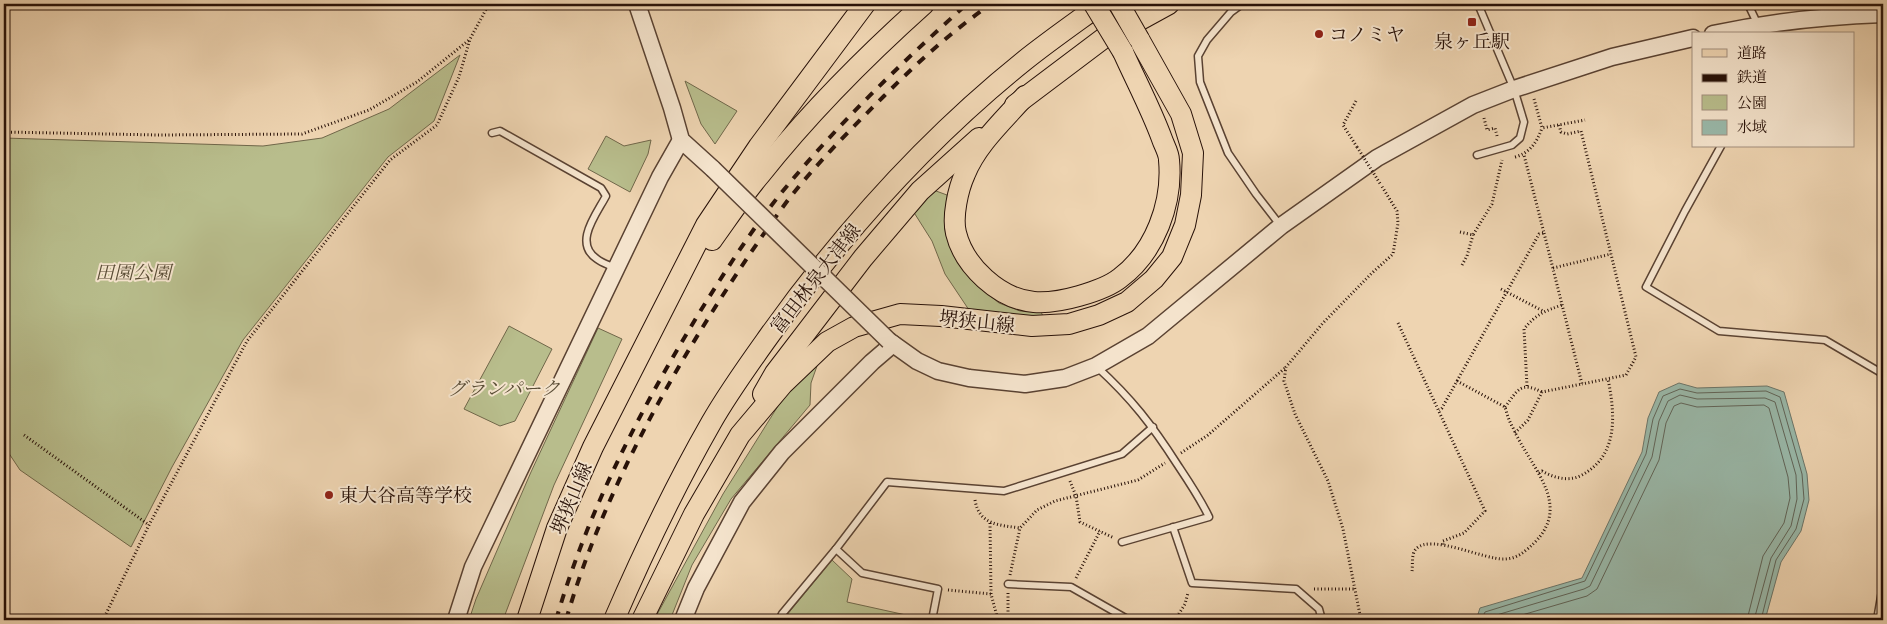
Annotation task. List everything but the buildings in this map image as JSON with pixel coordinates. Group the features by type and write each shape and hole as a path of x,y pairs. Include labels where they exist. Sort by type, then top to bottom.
{"main road":[{"path":"626,380 706,226 759,146 865,4"},
{"path":"796,97 877,4"},
{"path":"626,380 710,243 760,175 825,100 890,34 924,4"},
{"name":"堺狭山線","path":"1025,96 978,150 964,174 956,203 956,232 967,259 987,282 1009,295 1033,302 1066,299 1094,292 1119,279 1138,262 1152,240 1168,193 1169,159 1156,124 1123,52 1094,4"},
{"name":"富田林泉大津線","path":"614,620 641,558 712,421 795,300 846,237 907,168 962,115 1024,61 1101,4"},
{"name":"堺狭山線","path":"642,620 694,514 740,435 783,384 827,342 854,327 900,314 941,316 1032,326 1069,324 1099,315 1127,302 1154,279 1172,257 1185,225 1191,195 1193,154 1182,114 1119,4"},
{"path":"740,435 775,373 863,258 920,190 1025,96 1149,4"},
{"path":"1082,53 1169,4"},
{"name":"堺狭山線","path":"526,620 557,528 593,447 626,380"}],"street":[{"path":"638,4 681,140 891,342 917,361 938,371 969,378 1024,384 1065,378 1096,366 1148,336 1281,226 1377,158 1473,105 1514,88 1612,57 1692,38"},
{"path":"1723,32 1758,25 1832,16 1883,14"},
{"path":"456,620 473,567 660,177 681,140"},
{"path":"683,620 696,588 742,502 782,452 891,342"}],"lane":[{"path":"1242,4 1231,12 1207,40 1198,56 1200,82 1228,153 1281,226"},
{"path":"1477,155 1512,145 1520,138 1524,122 1514,88 1478,4"},
{"path":"1748,4 1758,25"},
{"path":"492,133 500,131 600,188 606,196 585,237 587,249 596,259 616,269"},
{"path":"1721,148 1685,211 1646,287 1718,331 1825,340 1883,374"},
{"path":"1096,366 1124,392 1153,427 1198,495 1209,517 1122,542"},
{"path":"779,620 836,549 886,482 1004,491 1122,454 1153,427"},
{"path":"1173,527 1192,583 1296,589 1319,609 1322,620"},
{"path":"836,549 862,573 938,589 932,620"},
{"path":"1008,584 1071,587 1129,620"},
{"path":"1877,620 1883,585"}],"path":[{"path":"103,620 149,525 247,342 390,160 437,125 459,77 470,39 489,4"},
{"path":"4,132 158,135 302,134 369,110 417,82 470,39"},
{"path":"1534,98 1542,128 1585,120"},
{"path":"1008,620 1008,584 1020,528 1037,510 1055,501 1138,480 1208,435 1286,367 1323,323 1372,272 1393,254 1398,224 1397,211 1343,125 1356,101"},
{"path":"1484,118 1487,130 1495,128 1497,136"},
{"path":"1505,407 1520,388 1527,386 1542,392 1626,375 1636,357 1581,131 1568,134 1561,132 1559,125"},
{"path":"1524,155 1582,384"},
{"path":"1462,265 1467,256 1473,235 1492,204 1502,160"},
{"path":"1460,232 1473,235"},
{"path":"1439,410 1442,408 1539,234 1544,233"},
{"path":"1553,268 1611,254"},
{"path":"1501,289 1543,311"},
{"path":"1527,386 1524,329 1531,320 1543,311 1562,305"},
{"path":"1398,323 1485,511 1464,533 1443,541 1443,545"},
{"path":"1286,367 1284,381 1287,395 1328,481 1343,529 1361,620"},
{"path":"1539,473 1542,471 1554,478 1577,477 1588,471 1602,459 1608,446 1612,429 1613,412 1608,379"},
{"path":"1412,571 1416,548 1421,545 1443,545 1504,559 1518,556 1538,540 1546,528 1550,516 1550,501 1547,487 1515,433 1505,407 1457,381"},
{"path":"1515,433 1528,420 1542,392"},
{"path":"24,435 149,525"},
{"path":"1066,472 1076,496 1080,522 1122,542"},
{"path":"974,489 976,509 990,523 1020,528"},
{"path":"990,523 991,594 998,620"},
{"path":"1071,587 1100,531"},
{"path":"1175,620 1185,604 1192,583"},
{"path":"938,589 991,594"},
{"path":"1296,589 1356,590"}],"green space":[{"name":"田園公園","path":"460,55 434,121 388,157 243,340 172,467 131,547 20,470 4,446 4,138 263,146 322,138 389,109"},
{"path":"685,81 737,111 715,144 701,124"},
{"path":"606,136 624,146 651,140 648,154 630,192 588,169"},
{"path":"936,191 947,195 947,232 954,256 972,281 999,303 1020,311 1041,312 1044,318 969,310 945,274 932,241 913,211 927,196"},
{"name":"グランパーク","path":"509,326 552,349 515,421 500,426 464,409"},
{"path":"598,328 622,339 554,485 503,620 469,620 476,599 531,472"},
{"path":"817,366 811,383 810,405 731,499 692,565 670,620 654,620 723,494 778,406 804,372"},
{"path":"832,560 852,579 847,602 906,615 905,620 785,620 786,616"}],"water":[{"path":"1679,383 1697,388 1767,386 1784,392 1807,474 1809,500 1801,531 1781,562 1765,620 1476,620 1480,608 1582,578 1642,452 1648,418 1659,392"}],"railway":[{"path":"556,620 569,579 600,499 637,422 701,310 760,220 825,142 894,71 967,4"},
{"path":"566,620 593,541 609,502 646,426 687,353 757,243 799,186 859,121 935,48 991,4"}],"place":[{"name":"泉ヶ丘駅","path":"1472,22"},
{"name":"コノミヤ","path":"1319,34"},
{"name":"東大谷高等学校","path":"329,495"}]}
